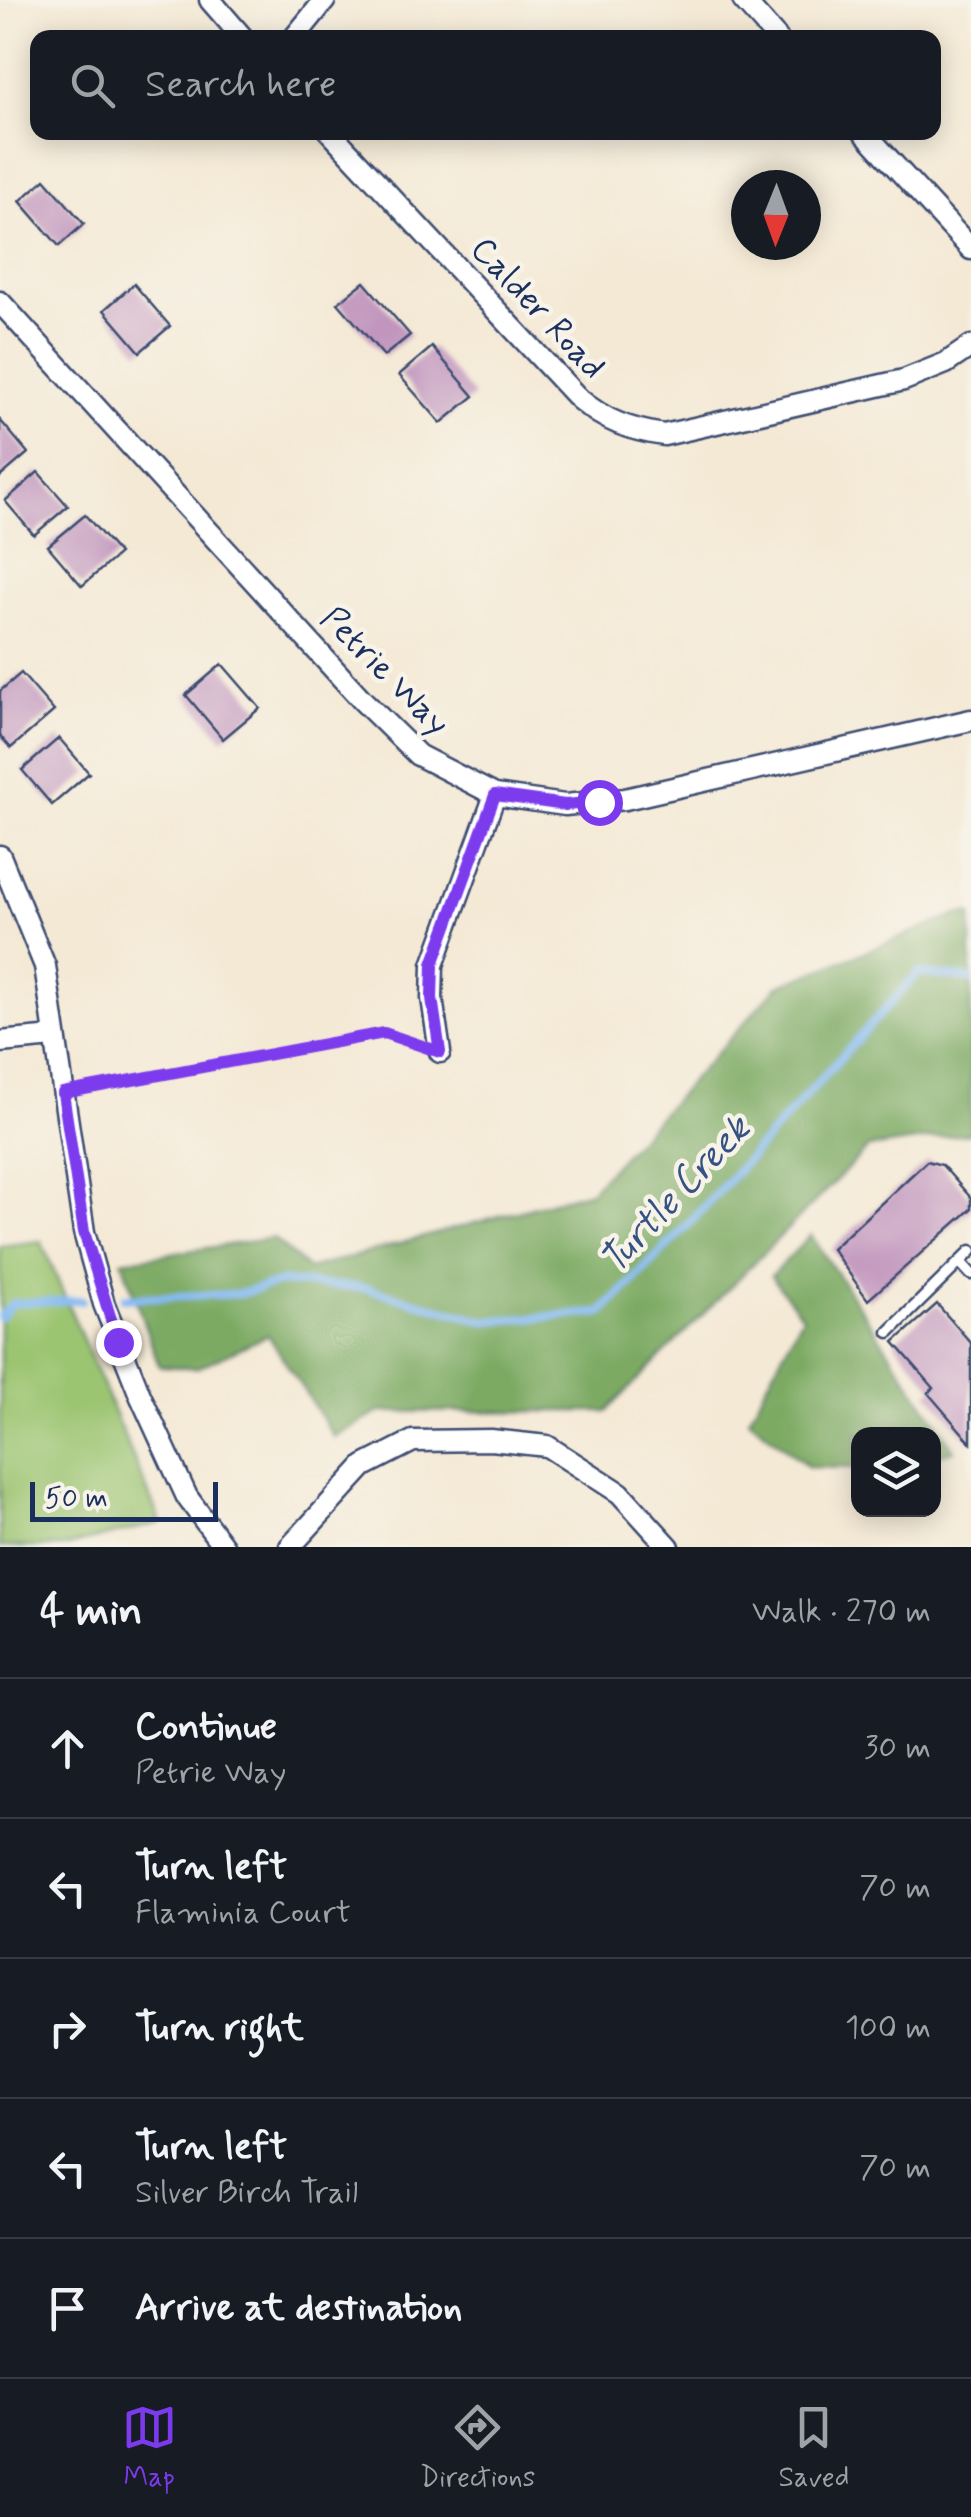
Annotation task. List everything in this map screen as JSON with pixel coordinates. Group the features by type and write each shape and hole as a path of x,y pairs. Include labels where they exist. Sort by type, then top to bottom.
{"street":[{"path":"210,0 236,30"},
{"path":"301,30 325,0"},
{"path":"743,0 770,30"},
{"name":"Calder Road","path":"337,140 579,399 597,414 630,430 664,435 904,380 971,346"},
{"path":"871,140 971,250"},
{"name":"Petrie Way","path":"0,302 364,701 418,755 495,795 565,805 625,799 971,720"},
{"path":"440,1052 432,998 433,964 495,795"},
{"path":"0,856 45,966 84,1232 109,1316 187,1497 224,1547"},
{"path":"0,1042 54,1038"},
{"path":"290,1547 364,1466 413,1441 491,1440 547,1446 620,1493 669,1547"}],"lane":[{"path":"890,1332 971,1251"},
{"path":"960,1262 971,1274"}],"path":[{"path":"63,1093 384,1033 440,1052"}],"green space":[{"path":"960,914 971,914 971,1133 868,1148 607,1411 380,1412 334,1437 268,1335 197,1368 159,1366 122,1261 273,1238 308,1269 590,1191 778,986"},
{"path":"811,1235 940,1427 851,1427 851,1468 809,1467 749,1419 802,1316 771,1276"},
{"path":"41,1241 161,1523 63,1547 0,1547 0,1246"},
{"path":"941,1429 954,1451 941,1454"}],"building":[{"path":"45,179 84,224 59,246 20,201"},
{"path":"364,282 410,335 384,356 338,303"},
{"path":"134,284 170,326 140,352 104,310"},
{"path":"432,347 474,396 441,423 399,375"},
{"path":"0,420 28,453 0,477"},
{"path":"38,472 68,506 34,535 5,501"},
{"path":"85,515 119,554 82,586 48,546"},
{"path":"222,664 260,708 223,739 186,695"},
{"path":"21,673 54,711 11,748 0,736 0,691"},
{"path":"59,738 89,773 52,805 22,770"},
{"path":"927,1161 942,1165 971,1198 971,1209 868,1300 832,1249"},
{"path":"937,1304 971,1343 971,1443 928,1393 934,1388 894,1342"}],"waterway":[{"name":"Turtle Creek","path":"124,1298 240,1294 281,1282 366,1288 485,1321 601,1313 686,1227 918,973 971,979"},
{"name":"Turtle Creek","path":"0,1317 13,1303 82,1300"}],"route":[{"path":"118,1342 84,1232 63,1093 384,1033 440,1052 432,998 433,964 495,795 565,805 599,802"}]}
